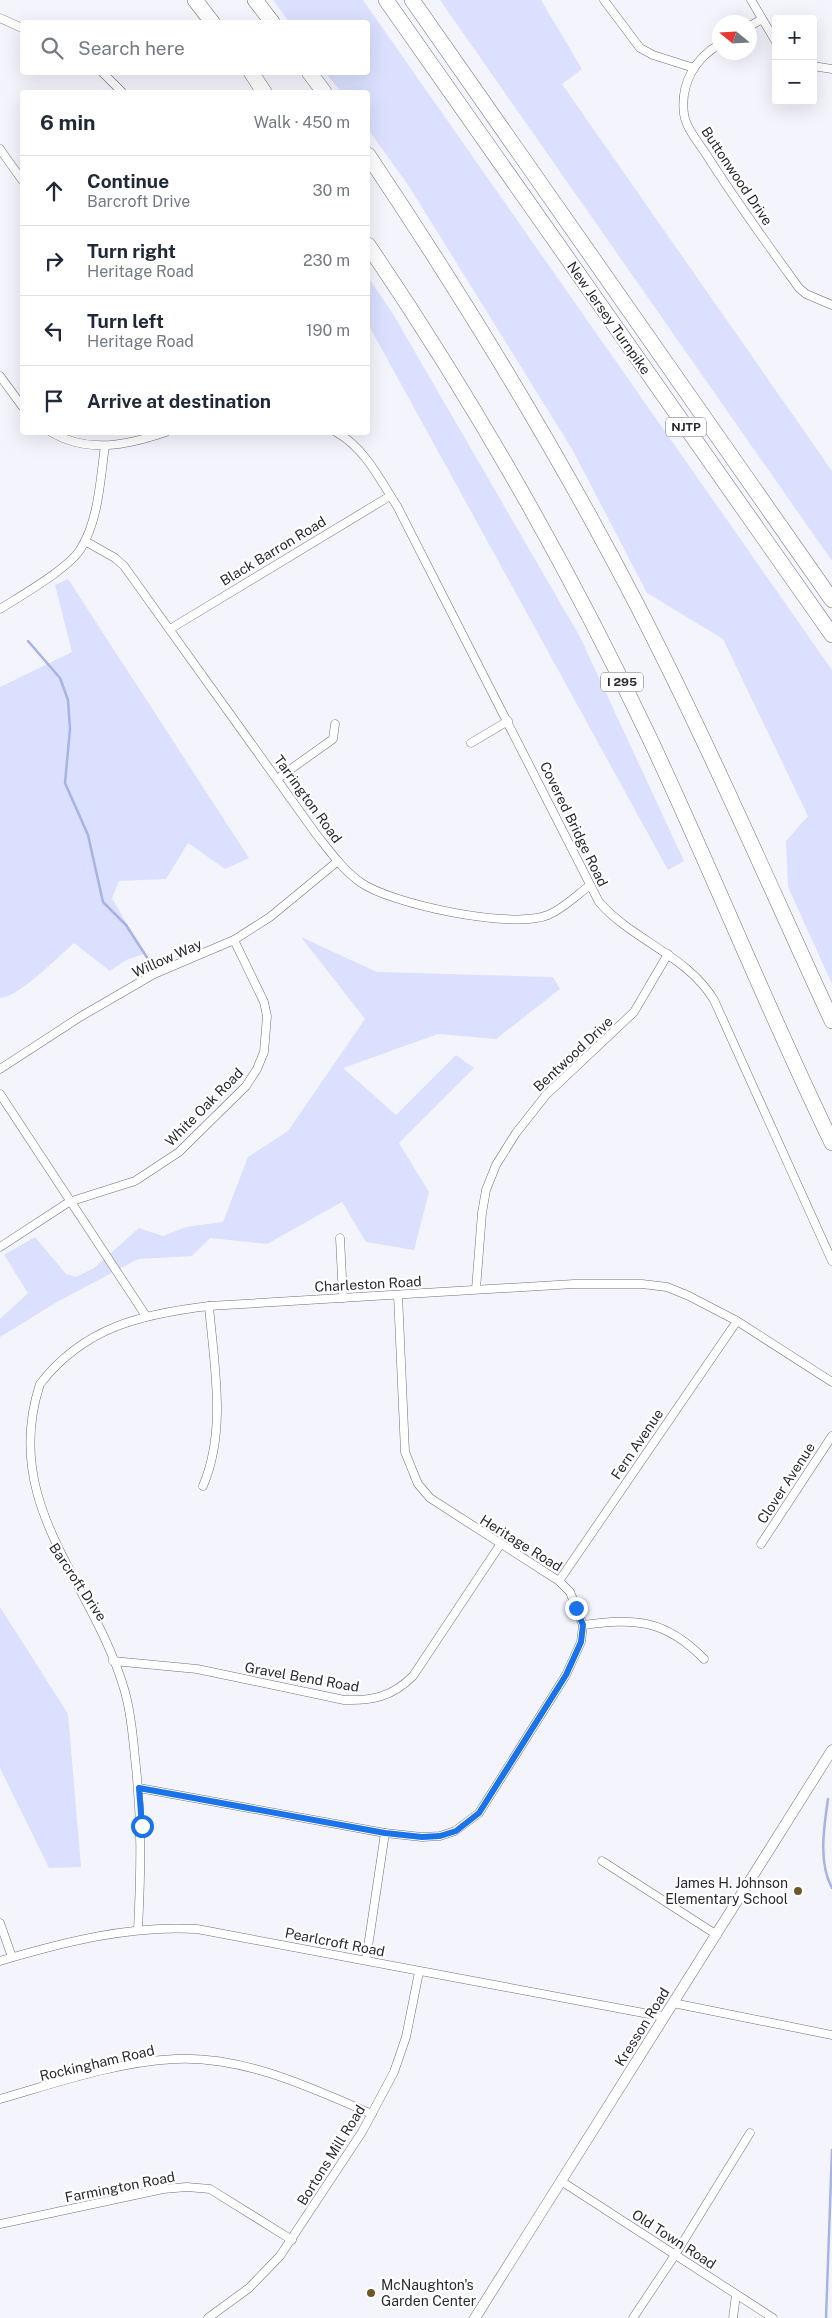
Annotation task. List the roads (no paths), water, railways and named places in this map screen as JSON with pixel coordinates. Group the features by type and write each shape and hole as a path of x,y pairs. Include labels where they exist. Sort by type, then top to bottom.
{"highway":[{"path":"195,0 210,20"},
{"path":"255,0 270,20"},
{"name":"New Jersey Turnpike","path":"386,0 832,635"},
{"name":"New Jersey Turnpike","path":"412,0 832,600"},
{"path":"253,75 263,90"},
{"path":"311,75 322,90"},
{"path":"370,158 440,263 540,429 637,605 727,792 832,1021"},
{"name":"I 295","path":"370,247 452,376 516,482 592,622 650,740 832,1143"}],"street":[{"path":"604,0 640,48 653,55 694,68"},
{"path":"751,0 772,35"},
{"path":"0,18 20,27"},
{"path":"757,22 762,19"},
{"name":"Buttonwood Drive","path":"712,48 705,52 687,83 684,115 688,126 724,182 798,288 806,294 832,305"},
{"path":"817,67 832,69"},
{"path":"105,75 120,90"},
{"path":"0,149 20,177"},
{"path":"0,376 20,403"},
{"path":"57,435 72,442 105,446 123,444 155,435"},
{"name":"Covered Bridge Road","path":"340,435 356,447 390,496 508,721 589,886 610,915 697,976 714,1000 832,1261"},
{"path":"0,609 68,562 79,551 85,541 94,516 105,446"},
{"name":"Black Barron Road","path":"170,629 390,496"},
{"name":"Tarrington Road","path":"85,541 115,558 124,566 338,861 359,881 373,889 406,900 478,917 524,920 549,915 589,886"},
{"path":"471,742 508,721"},
{"path":"277,779 333,739 335,724"},
{"name":"Willow Way","path":"0,1069 80,1017 154,974 234,940 270,917 338,861"},
{"name":"White Oak Road","path":"0,1247 69,1202 135,1181 179,1152 246,1086 258,1069 264,1052 267,1016 264,1002 234,940"},
{"name":"Bentwood Drive","path":"476,1289 482,1213 486,1190 496,1165 546,1095 634,1012 668,954"},
{"path":"0,1094 69,1202 146,1316 128,1321 98,1335 71,1352 47,1375 27,1400"},
{"path":"340,1238 342,1298"},
{"name":"Charleston Road","path":"146,1316 160,1312 209,1306 476,1289 574,1284 651,1285 667,1287 689,1296 737,1321 832,1382"},
{"name":"Heritage Road","path":"398,1295 405,1452 418,1484 430,1498 500,1545 559,1581 570,1592 583,1625"},
{"path":"203,1486 212,1465 217,1413 209,1306"},
{"name":"Fern Avenue","path":"559,1581 737,1321"},
{"name":"Clover Avenue","path":"761,1544 832,1436"},
{"name":"Gravel Bend Road","path":"113,1662 197,1669 344,1700 365,1700 387,1696 401,1688 413,1676 500,1545"},
{"name":"Barcroft Drive","path":"76,1603 104,1643 125,1692 139,1788 142,1852 138,1930"},
{"path":"139,1788 385,1833 422,1837 440,1836 460,1829 479,1813 566,1675 581,1642 583,1625 621,1620 638,1621 688,1643 704,1659"},
{"name":"Kresson Road","path":"475,2318 673,2003 718,1935 832,1750"},
{"path":"366,1960 385,1833"},
{"path":"602,1860 718,1935"},
{"path":"0,1923 12,1957"},
{"name":"Pearlcroft Road","path":"0,1961 107,1933 173,1928 197,1929 665,2017"},
{"name":"Bortons Mill Road","path":"208,2318 264,2275 292,2240 372,2114 394,2072 406,2038 419,1972"},
{"path":"673,2003 832,2034"},
{"name":"Rockingham Road","path":"0,2099 137,2064 175,2059 192,2059 263,2071 315,2089 372,2114"},
{"path":"633,2318 675,2255 750,2133"},
{"name":"Old Town Road","path":"561,2181 773,2318"},
{"name":"Farmington Road","path":"0,2224 163,2189 187,2186 210,2189 292,2240"},
{"path":"733,2318 736,2295"}],"waterway":[{"path":"28,641 60,678 68,700 70,729 65,783 88,835 103,902 126,925 148,959"},
{"path":"828,1799 823,1845 825,1867 832,1888"},
{"path":"826,2318 832,2150"}],"place":[{"name":"James H. Johnson Elementary School","path":"798,1891"},
{"name":"McNaughton's Garden Center","path":"371,2293"}]}
